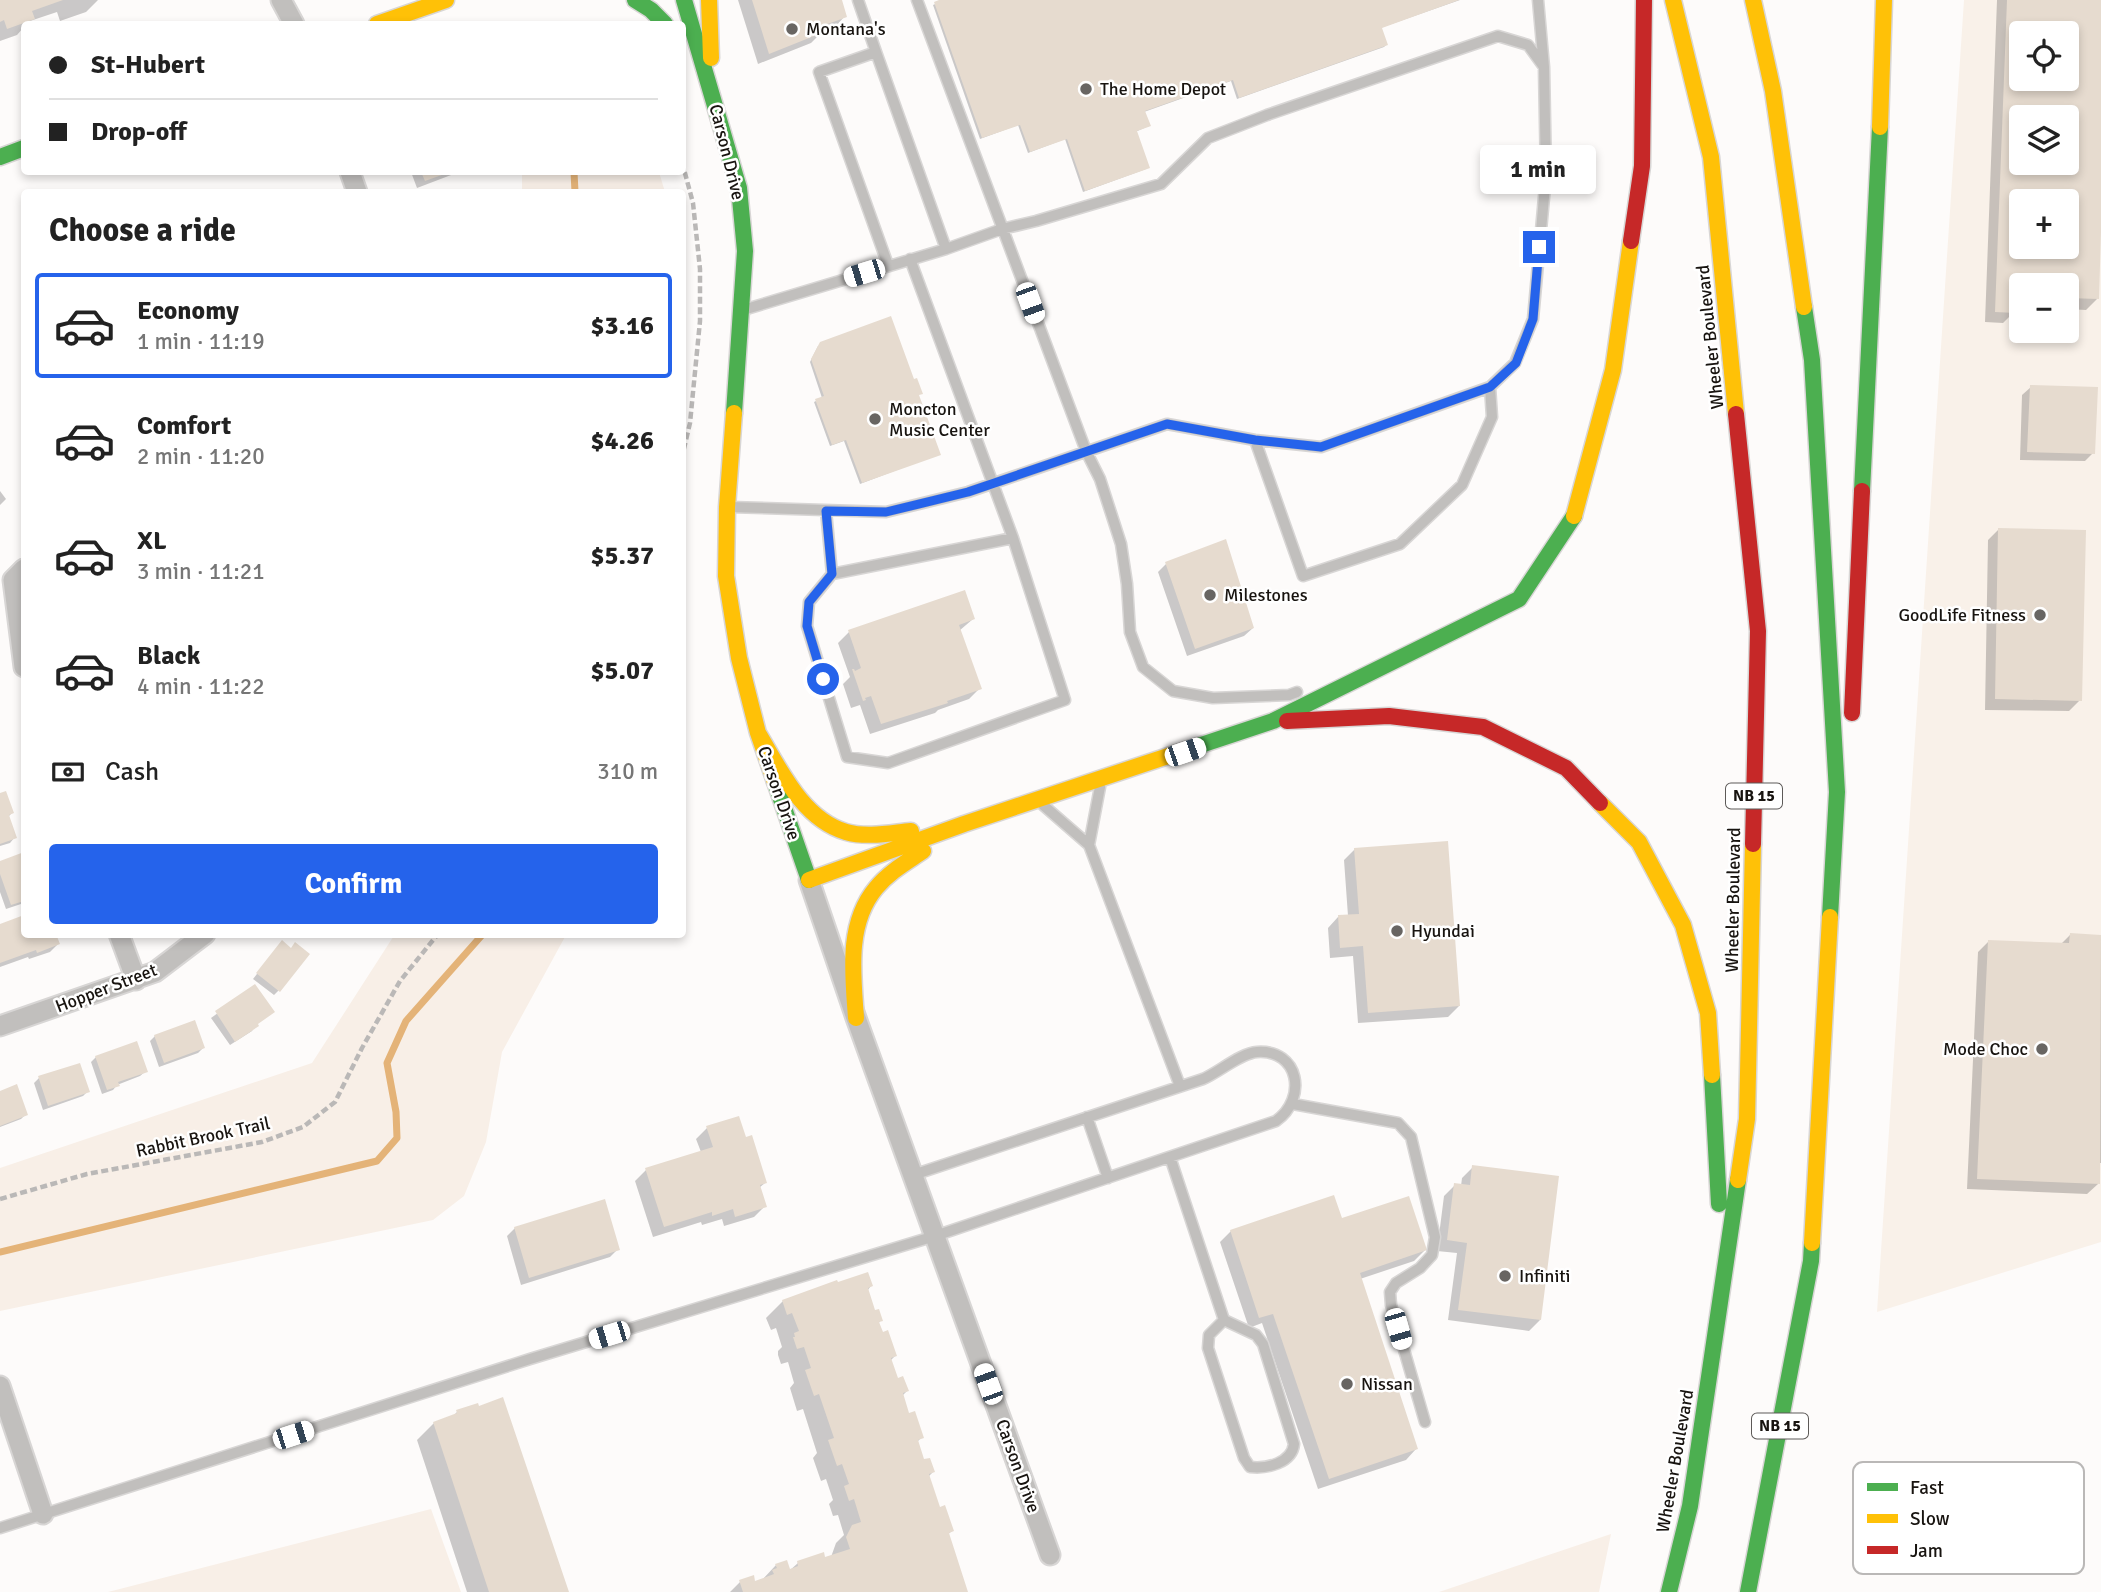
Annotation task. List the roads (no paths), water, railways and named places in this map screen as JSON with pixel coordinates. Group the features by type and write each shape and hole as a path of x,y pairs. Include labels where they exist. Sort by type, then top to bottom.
{"main road":[{"path":"386,21 446,0"},
{"path":"635,0 662,21"},
{"name":"Carson Drive","path":"684,0 739,188 745,251 727,507 726,576 739,658 758,733 809,880"},
{"path":"709,0 713,98"},
{"path":"809,880 964,824 1273,722 1519,599 1574,516 1613,370 1642,166 1644,0"},
{"name":"Wheeler Boulevard","path":"1668,1592 1690,1506 1747,1119 1758,631 1711,157 1673,0"},
{"name":"NB 15","path":"1748,1592 1811,1261 1837,792 1812,360 1773,91 1753,0"},
{"path":"1811,1261 1832,1153 1884,0"},
{"path":"1882,78 1893,0"},
{"path":"686,45 703,61"},
{"path":"0,157 21,149"},
{"path":"1273,722 1389,716 1483,727 1566,768 1639,842 1683,925 1708,1013 1719,1210 1668,1592"},
{"path":"758,733 799,797 819,819 847,832 878,835 964,824"},
{"path":"856,1018 852,946 859,915 873,891 891,873 964,824"}],"street":[{"path":"281,0 292,21"},
{"path":"21,572 13,580 21,643"},
{"name":"Carson Drive","path":"809,880 934,1237 1050,1555"},
{"path":"120,938 136,980"},
{"name":"Hopper Street","path":"0,1026 155,972 200,938"},
{"path":"0,1386 44,1514"}],"lane":[{"path":"858,0 946,249"},
{"path":"917,0 1086,451 1100,479 1121,544 1130,632 1143,667 1173,691 1213,698 1289,695 1302,691"},
{"path":"727,507 886,512 968,492 1167,424 1255,440 1321,447 1490,387 1516,363 1533,319 1546,175 1544,67 1538,0"},
{"path":"742,310 946,249 1002,229 1161,184 1208,138 1498,36 1528,45 1544,67"},
{"path":"876,52 819,72 888,265"},
{"path":"910,259 1013,538 1065,700 888,763 847,757 807,626 809,602 832,574 1013,538"},
{"path":"1255,440 1303,576 1400,544 1462,485 1492,417 1490,387"},
{"path":"826,511 832,574"},
{"path":"1316,688 1369,674"},
{"path":"1088,845 1101,779"},
{"path":"1037,800 1088,845 1180,1087"},
{"path":"0,1528 530,1359 934,1237 1276,1121 1286,1114 1293,1104 1295,1079 1284,1060 1263,1052 1252,1052 1214,1074 1180,1087 913,1175"},
{"path":"1293,1104 1398,1123 1411,1137 1435,1237 1432,1255 1419,1268 1396,1283 1390,1292 1391,1306 1425,1422"},
{"path":"1087,1117 1108,1178"},
{"path":"1170,1157 1224,1320 1256,1335 1263,1344 1294,1444 1293,1452 1287,1460 1260,1468 1250,1466 1244,1458 1208,1348 1209,1335 1224,1320"}],"waterway":[{"path":"574,175 575,189"},
{"path":"0,1252 377,1161 397,1138 396,1112 387,1063 406,1021 479,938"}],"place":[{"name":"Montana's","path":"792,29"},
{"name":"The Home Depot","path":"1086,89"},
{"name":"Moncton Music Center","path":"875,419"},
{"name":"Milestones","path":"1210,595"},
{"name":"GoodLife Fitness","path":"2040,615"},
{"name":"Hyundai","path":"1397,931"},
{"name":"Mode Choc","path":"2042,1049"},
{"name":"Infiniti","path":"1505,1276"},
{"name":"Nissan","path":"1347,1384"}]}
